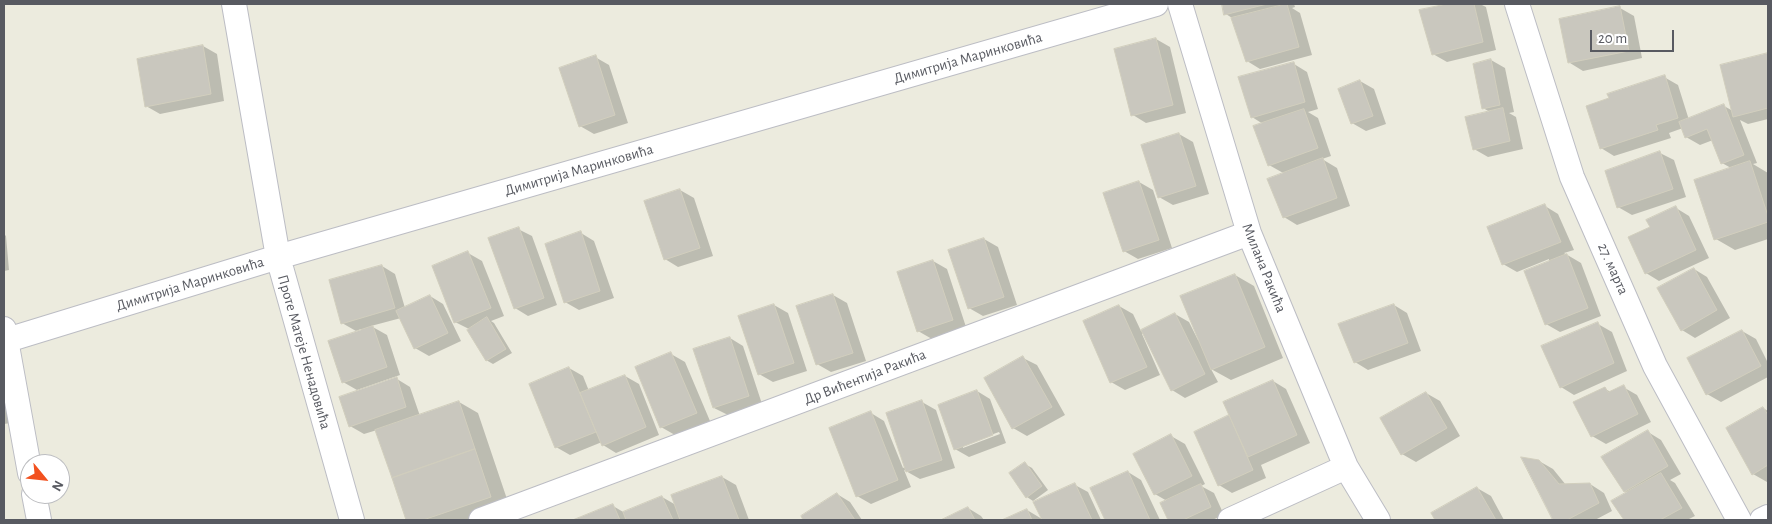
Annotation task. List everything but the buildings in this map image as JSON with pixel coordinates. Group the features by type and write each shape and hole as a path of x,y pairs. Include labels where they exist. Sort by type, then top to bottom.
{"street":[{"name":"Проте Матеје Ненадовића","path":"234,4 278,257 352,520"},
{"name":"Димитрија Маринковића","path":"4,337 1156,4"},
{"name":"Милана Ракића","path":"1180,4 1249,233 1346,467 1378,520"},
{"name":"27. марта","path":"1518,4 1572,177 1655,366 1738,520"},
{"name":"Др Вићентија Ракића","path":"481,520 1249,233"},
{"path":"4,337 26,454"},
{"path":"1230,520 1346,467"},
{"path":"36,504 39,520"},
{"path":"1762,520 1768,516"}]}
